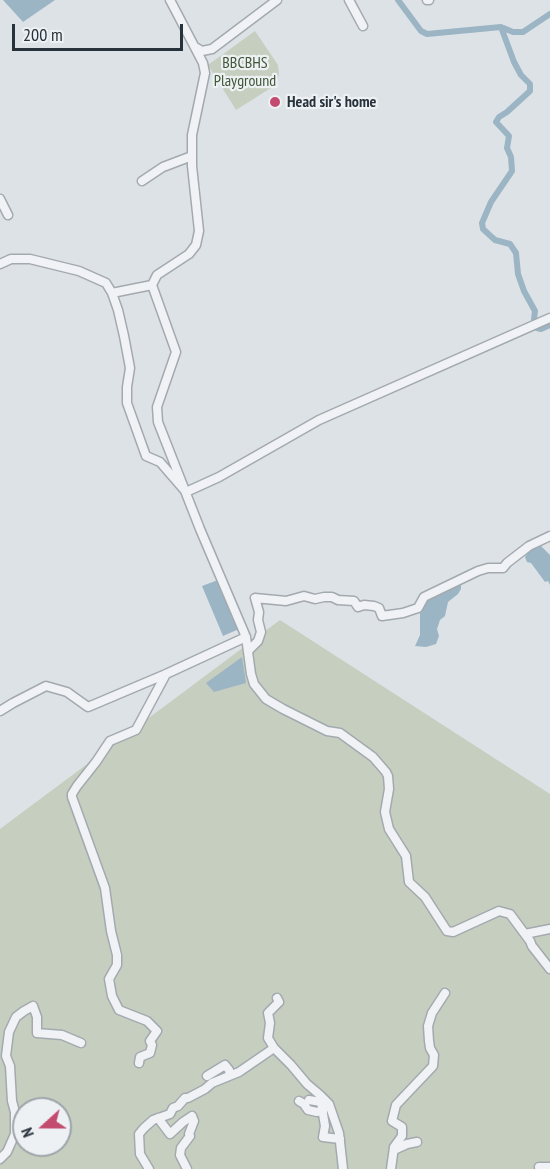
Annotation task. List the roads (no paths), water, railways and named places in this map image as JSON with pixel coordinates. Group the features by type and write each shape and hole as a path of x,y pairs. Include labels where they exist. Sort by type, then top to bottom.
{"street":[{"path":"171,0 203,63 205,73 192,135 199,231 196,245 189,254 157,275 152,285 176,352 157,407 158,422 246,637 254,684 266,699 283,709 327,731 340,733 373,757 386,772 389,789 385,812 389,829 406,856 409,882 425,897 447,931 453,932 500,911 510,914 550,969"},
{"path":"195,46 202,51 212,49 277,0"},
{"path":"350,0 363,26"},
{"path":"142,181 164,166 192,156"},
{"path":"0,199 8,215"},
{"path":"0,264 11,259 30,259 79,272 106,283 118,310 130,368 127,403 146,456 160,462 186,492"},
{"path":"112,293 152,285"},
{"path":"186,492 219,477 319,420 550,318"},
{"path":"248,651 258,641 261,632 255,598 286,601 304,596 315,599 332,597 338,600 354,601 358,607 374,606 378,608 382,616 403,613 418,608 424,597 478,571 503,568 529,546 550,536"},
{"path":"0,711 46,686 67,692 88,707 246,637"},
{"path":"139,1063 142,1055 150,1053 152,1045 150,1041 157,1031 147,1021 119,1010 112,996 109,979 117,965 117,955 105,888 72,794 110,741 136,730 166,674"},
{"path":"525,934 550,929"},
{"path":"391,1169 394,1148 402,1136 402,1127 392,1121 396,1105 433,1066 434,1055 429,1041 428,1026 432,1013 445,993"},
{"path":"277,998 279,1002 268,1013 270,1023 268,1038 274,1048 307,1084 329,1104 339,1133 343,1169"},
{"path":"0,1159 7,1152 15,1134 10,1065 6,1056 9,1032 16,1017 33,1006 37,1017 37,1033 62,1035 81,1043"},
{"path":"148,1169 140,1154 139,1134 153,1120 170,1114 173,1108 185,1098 205,1089 212,1083 239,1072 274,1048"},
{"path":"207,1076 225,1065 230,1075"},
{"path":"309,1100 321,1102 325,1126 323,1137 340,1139"},
{"path":"298,1101 308,1110 322,1111"},
{"path":"158,1118 170,1134 192,1116 194,1121 190,1137 181,1148 180,1155 187,1169"},
{"path":"394,1150 417,1142"},
{"path":"539,1167 550,1167"}],"water":[{"path":"3,0 55,0 23,22"},
{"path":"540,545 550,555 550,585 548,581 545,582 531,563 527,562 525,557 530,550"},
{"path":"218,580 239,629 223,636 202,586"},
{"path":"457,584 461,585 461,589 448,602 445,616 440,620 437,629 439,636 436,644 426,647 415,646 420,635 420,607 425,599"},
{"path":"242,657 246,683 214,692 206,683"}],"waterway":[{"path":"398,0 421,31 427,34 501,27 514,62 521,75 530,84 530,91 496,122 509,136 507,148 511,157 512,171 491,202 482,223 483,229 495,240 510,244 516,253 518,274 535,311 534,319"},
{"path":"501,27 513,32 523,32 550,14"},
{"path":"537,328 541,329 550,325"}],"place":[{"name":"Head sir's home","path":"275,102"}],"park label":[{"name":"BBCBHS Playground","path":"245,72"}]}
